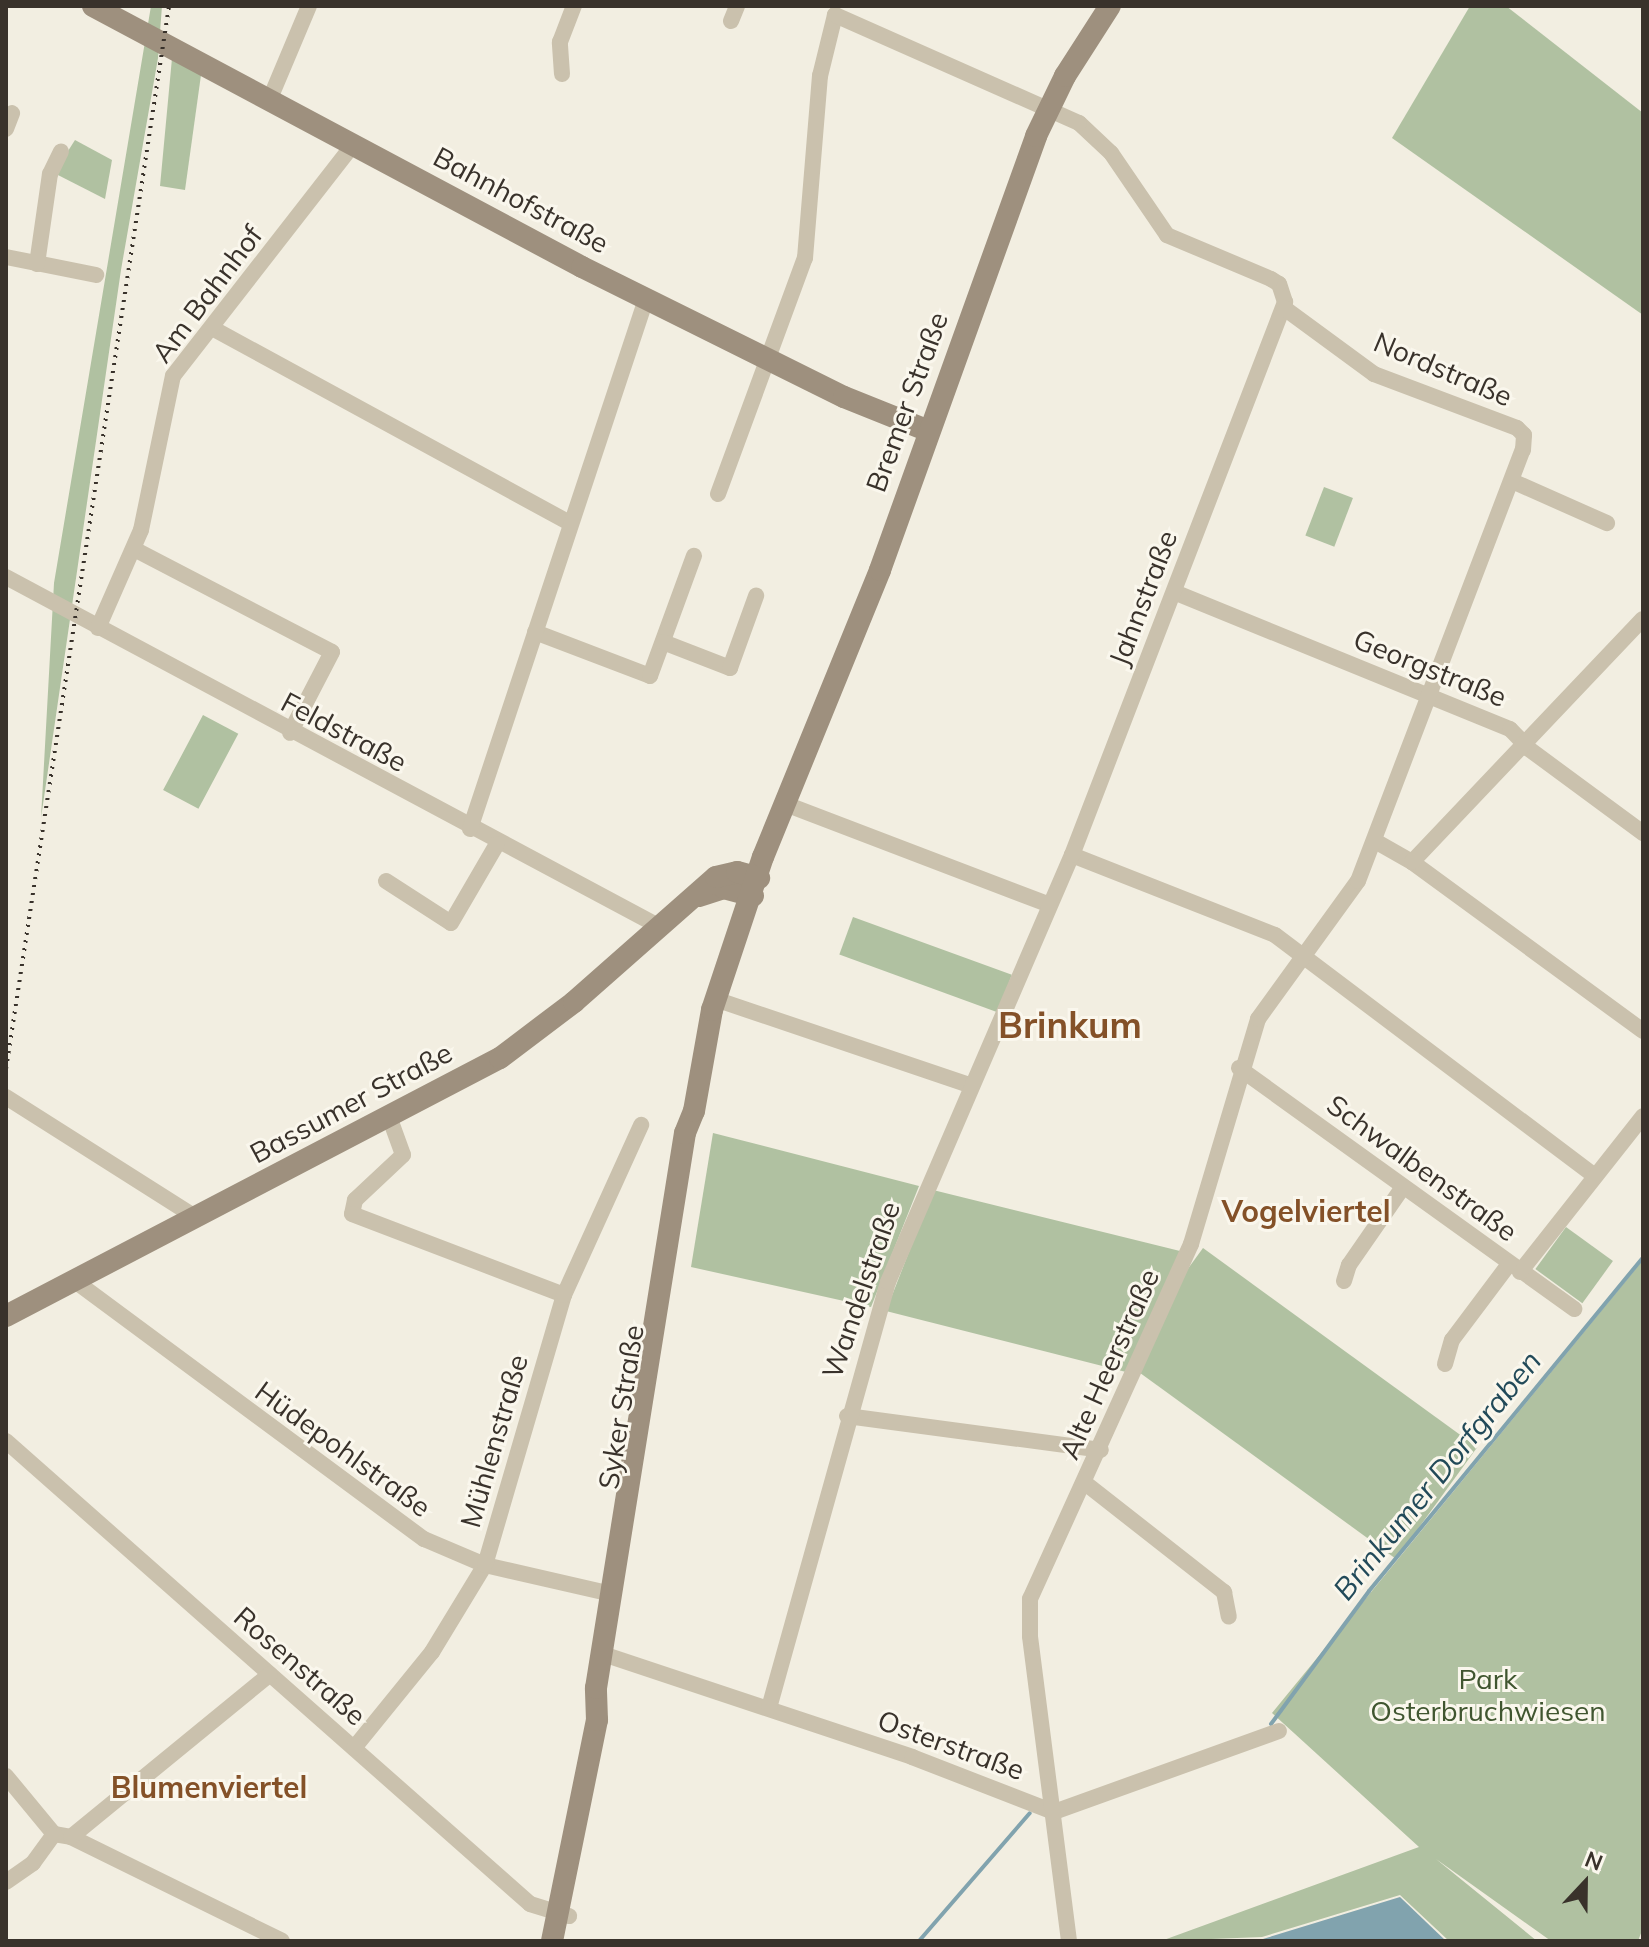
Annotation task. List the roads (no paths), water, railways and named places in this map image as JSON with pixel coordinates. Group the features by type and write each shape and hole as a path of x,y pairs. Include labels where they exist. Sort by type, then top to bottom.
{"street":[{"name":"Bahnhofstraße","path":"93,6 646,299 765,359 929,431"},
{"path":"269,101 309,6"},
{"path":"562,74 560,42 574,6"},
{"name":"Bremer Straße","path":"756,887 1048,108 1110,6"},
{"path":"718,494 765,359 777,342 805,258 820,76 834,10"},
{"name":"Nordstraße","path":"834,10 1079,123 1111,153 1167,235 1271,279 1285,294 1284,308 1374,374 1517,428 1524,435 1523,450"},
{"name":"Am Bahnhof","path":"98,628 134,549 173,376 353,145"},
{"path":"37,264 50,174 61,151"},
{"path":"6,257 96,275"},
{"path":"470,829 646,299"},
{"name":"Jahnstraße","path":"1047,904 1072,855 1284,308"},
{"path":"212,328 570,523"},
{"name":"Alte Heerstraße","path":"1069,1941 1030,1636 1030,1599 1101,1450 1194,1234 1239,1068 1258,1019 1358,881 1523,450"},
{"path":"1512,481 1607,523"},
{"path":"134,549 332,652 290,733"},
{"path":"535,632 650,676 694,556"},
{"name":"Feldstraße","path":"7,579 497,844 660,927"},
{"name":"Georgstraße","path":"1174,592 1510,729 1643,833"},
{"path":"663,642 730,668 756,596"},
{"path":"1412,862 1522,741 1643,619"},
{"path":"788,805 1047,904"},
{"path":"1375,841 1412,862 1643,1031"},
{"path":"386,881 451,923 497,844"},
{"path":"1072,855 1275,935 1303,956 1315,971 1594,1175"},
{"name":"Bassumer Straße","path":"6,1316 390,1119 511,1050 724,874 756,887"},
{"name":"Syker Straße","path":"607,1654 612,1594 685,1133 694,1111 715,999 756,887"},
{"name":"Wandelstraße","path":"769,1708 847,1416 888,1282 1047,904"},
{"path":"715,999 969,1085"},
{"name":"Schwalbenstraße","path":"1239,1068 1574,1309"},
{"path":"6,1097 197,1218"},
{"name":"Syker Straße","path":"564,1941 563,1915 576,1823 697,1131 694,1111"},
{"path":"1445,1364 1452,1340 1643,1116"},
{"path":"390,1119 403,1155 355,1200 352,1214 564,1295"},
{"name":"Mühlenstraße","path":"354,1748 432,1652 485,1565 564,1295 641,1125"},
{"path":"1344,1281 1349,1265 1403,1187"},
{"name":"Hüdepohlstraße","path":"75,1281 397,1522 485,1565 612,1594"},
{"path":"847,1416 1101,1450"},
{"name":"Rosenstraße","path":"6,1441 530,1904 563,1915"},
{"path":"1085,1483 1224,1592 1229,1617"},
{"name":"Osterstraße","path":"607,1654 769,1708 1054,1812"},
{"path":"6,1882 270,1674"},
{"path":"1054,1812 1279,1731"},
{"path":"6,1776 63,1836 282,1941"},
{"name":"Syker Straße","path":"552,1941 563,1915"}],"water":[{"path":"1400,1897 1446,1941 1261,1941 1263,1939"}],"waterway":[{"name":"Brinkumer Dorfgraben","path":"1271,1724 1369,1591 1643,1257"},
{"name":"Brinkumer Dorfgraben","path":"919,1941 1030,1813"}],"railway":[{"path":"6,1069 169,6"}],"district":[{"name":"Brinkum","path":"1070,1025"},
{"name":"Vogelviertel","path":"1306,1211"},
{"name":"Blumenviertel","path":"209,1787"}],"park label":[{"name":"Park Osterbruchwiesen","path":"1488,1695"}]}
